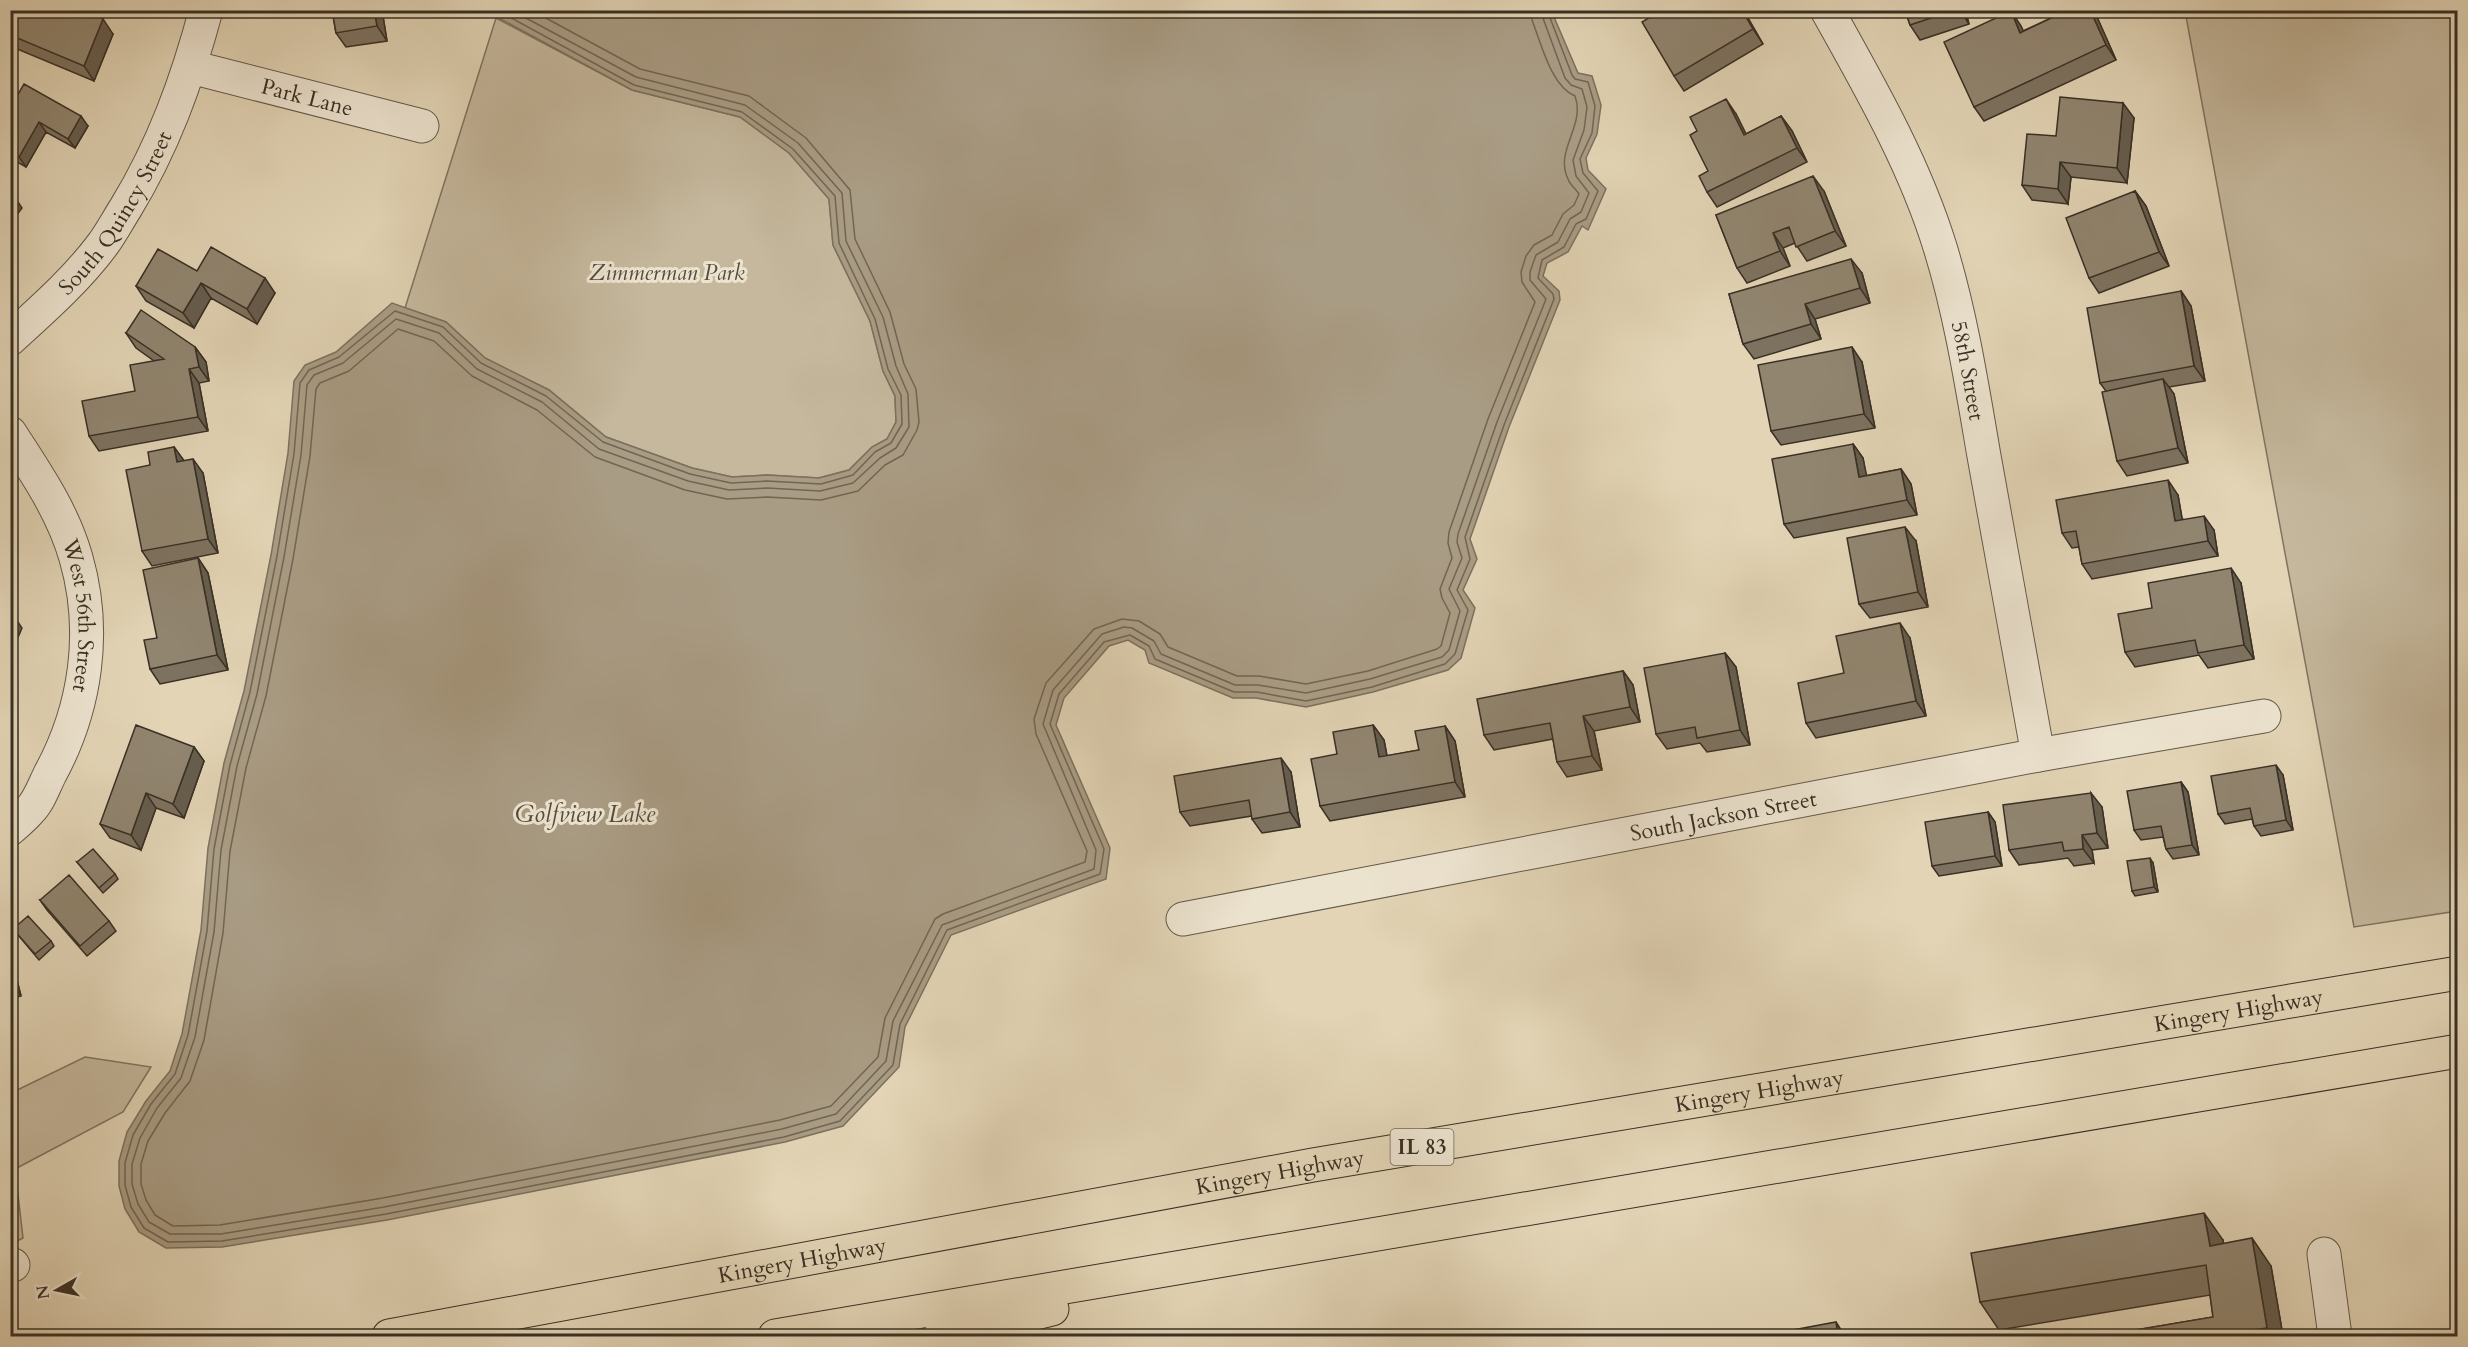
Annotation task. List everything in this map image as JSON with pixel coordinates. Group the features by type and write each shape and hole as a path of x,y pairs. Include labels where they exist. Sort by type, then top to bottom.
{"highway":[{"name":"Kingery Highway","path":"389,1336 1312,1165 2457,973"},
{"path":"775,1336 2457,1051"},
{"path":"940,1336 1329,1241"}],"street":[{"name":"South Quincy Street","path":"10,339 63,290 103,244 155,157 191,67 206,10"},
{"name":"58th Street","path":"1827,10 1885,115 1920,189 1940,248 1970,378 2037,755"},
{"name":"Park Lane","path":"191,67 422,126"},
{"name":"West 56th Street","path":"10,433 61,518 76,557 85,599 87,645 82,690 60,756 32,809 10,830"},
{"name":"South Jackson Street","path":"1183,919 2037,755 2264,716"},
{"path":"2324,1254 2335,1336"}],"green space":[{"path":"2185,11 2457,11 2457,911 2354,927"},
{"name":"Zimmerman Park","path":"496,18 632,90 740,117 789,153 829,199 833,245 870,321 883,371 895,396 896,422 887,439 872,447 849,470 819,478 767,475 732,477 692,468 606,437 549,390 485,358 446,322 405,308"},
{"path":"85,1057 151,1067 123,1112 15,1169 23,1238 11,1244 11,1093"}],"water":[{"name":"Golfview Lake","path":"1551,10 1578,73 1592,76 1601,105 1597,134 1586,158 1588,170 1606,189 1588,230 1582,226 1568,252 1547,263 1543,276 1559,291 1560,300 1509,427 1470,539 1477,559 1463,590 1475,608 1461,658 1448,670 1373,692 1306,707 1256,698 1233,698 1149,663 1145,650 1128,640 1109,646 1064,698 1056,725 1110,848 1106,879 951,935 905,1027 899,1067 843,1126 785,1142 387,1220 222,1247 166,1248 139,1232 125,1209 119,1186 119,1161 127,1132 146,1101 170,1071 182,1034 201,930 208,848 224,763 244,691 271,555 288,453 294,381 305,365 336,352 392,303 446,322 485,358 549,390 606,437 692,468 732,477 767,475 819,478 849,470 872,447 887,439 896,422 895,396 883,371 870,321 833,245 829,199 789,153 740,117 632,90 486,11"}],"building":[{"path":"10,10 83,10 103,19 84,66 10,35"},
{"path":"332,10 374,10 377,26 336,33"},
{"path":"1662,10 1742,10 1753,29 1674,76 1642,22"},
{"path":"1905,10 1955,10 1910,25"},
{"path":"2068,10 2090,10 2106,45 1974,107 1944,42 2011,11 2020,33"},
{"path":"24,84 81,116 68,139 39,122 19,157 10,152 10,108"},
{"path":"2060,97 2123,103 2117,168 2060,162 2058,189 2022,185 2027,134 2056,136"},
{"path":"1726,99 1744,135 1781,116 1797,148 1707,192 1699,176 1708,171 1690,135 1697,131 1690,117"},
{"path":"1813,176 1835,231 1796,247 1789,227 1773,233 1780,251 1737,268 1716,215"},
{"path":"2135,191 2159,252 2089,278 2066,218"},
{"path":"211,247 265,278 247,309 201,283 183,313 136,286 158,249 197,271"},
{"path":"1851,259 1860,288 1805,304 1811,324 1743,344 1729,294"},
{"path":"2181,291 2194,366 2100,383 2087,308"},
{"path":"141,310 195,347 199,367 189,369 198,417 89,436 82,401 135,391 130,365 164,359 126,333"},
{"path":"1852,347 1864,414 1771,431 1758,365"},
{"path":"2163,379 2178,448 2117,461 2102,392"},
{"path":"1853,444 1859,477 1901,469 1907,500 1784,524 1772,459"},
{"path":"174,447 177,462 193,459 208,539 142,551 126,470 150,465 148,452"},
{"path":"2168,480 2175,521 2204,516 2208,541 2082,564 2076,531 2062,533 2056,500"},
{"path":"1905,527 1918,592 1859,604 1847,538"},
{"path":"198,558 217,655 150,669 144,640 157,638 143,570"},
{"path":"2231,568 2244,645 2198,653 2195,640 2125,652 2118,614 2152,608 2148,583"},
{"path":"1900,623 1916,701 1806,723 1798,683 1844,673 1836,636"},
{"path":"1725,653 1740,730 1697,738 1695,727 1656,734 1644,668"},
{"path":"1623,671 1630,707 1583,716 1592,756 1557,762 1550,723 1484,735 1477,699"},
{"path":"136,725 194,747 173,804 146,793 131,835 100,824"},
{"path":"1373,725 1379,757 1419,750 1415,731 1445,726 1455,782 1320,806 1311,759 1337,754 1333,732"},
{"path":"1281,758 1290,812 1252,819 1249,800 1180,812 1174,776"},
{"path":"2276,765 2286,820 2254,826 2250,808 2218,814 2211,776"},
{"path":"2181,782 2192,845 2166,849 2161,826 2134,830 2127,791"},
{"path":"2091,793 2097,833 2082,835 2083,849 2064,851 2062,842 2009,850 2003,805"},
{"path":"1988,812 1995,856 1932,866 1925,822"},
{"path":"93,849 115,874 99,888 77,862"},
{"path":"2150,858 2154,887 2132,891 2127,861"},
{"path":"69,875 109,921 80,946 40,900"},
{"path":"28,916 51,941 35,954 13,929"},
{"path":"10,970 14,986 10,987"},
{"path":"2204,1213 2210,1246 2252,1238 2267,1328 2225,1334 2226,1336 2100,1336 2213,1317 2206,1265 1980,1302 1971,1253"},
{"path":"1836,1322 1838,1336 1760,1336"}]}
